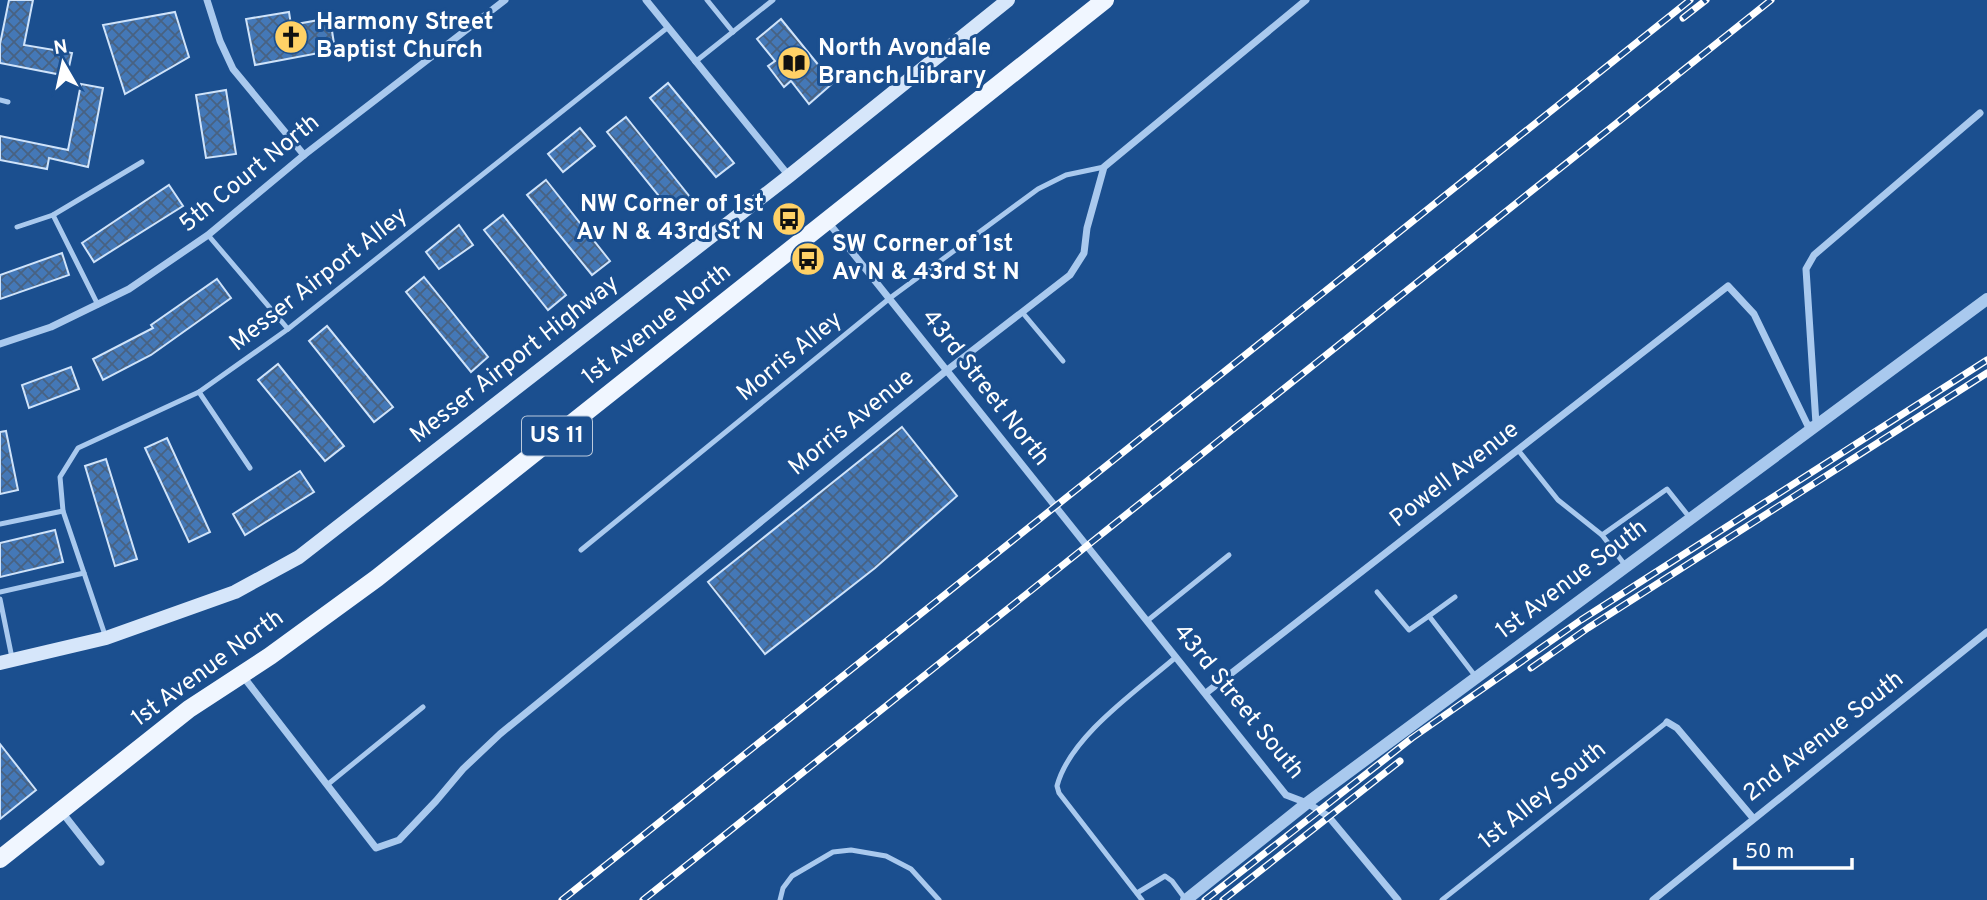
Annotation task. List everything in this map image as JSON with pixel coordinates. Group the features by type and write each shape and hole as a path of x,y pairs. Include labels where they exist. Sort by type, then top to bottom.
{"main road":[{"name":"Messer Airport Highway","path":"6,662 106,638 235,592 299,557 789,176 1008,0"},
{"name":"1st Avenue North","path":"0,859 189,709 377,578 1105,0"}],"street":[{"path":"207,0 220,41 233,69 304,155"},
{"name":"5th Court North","path":"0,344 51,327 129,289 208,235 304,155 505,0"},
{"path":"646,0 789,176"},
{"path":"1104,167 1306,0"},
{"path":"1816,424 1806,269 1814,255 1980,113"},
{"name":"Morris Avenue","path":"327,785 376,848 399,840 500,734 946,371 1070,275 1084,253 1087,229 1104,167"},
{"name":"43rd Street North","path":"828,221 1086,547"},
{"name":"Powell Avenue","path":"1206,693 1728,286 1754,314 1808,426 1816,424"},
{"name":"1st Avenue South","path":"1186,900 1307,803 1987,299"},
{"name":"43rd Street South","path":"1086,547 1286,795 1307,803 1328,816 1398,900"},
{"name":"2nd Avenue South","path":"1653,900 1987,632"},
{"path":"242,674 327,785"},
{"path":"1667,722 1677,728 1753,818"},
{"path":"61,811 101,862"}],"lane":[{"path":"707,0 733,32"},
{"path":"695,62 771,1"},
{"name":"Messer Airport Alley","path":"106,638 63,512 60,477 78,448 199,392 288,329 667,28"},
{"path":"0,100 8,102"},
{"path":"17,227 53,215 142,162"},
{"name":"Morris Alley","path":"581,550 890,298 1038,189 1066,175 1104,167"},
{"path":"53,215 98,305"},
{"path":"208,235 288,329"},
{"path":"1022,312 1063,361"},
{"path":"199,392 250,468"},
{"path":"1518,450 1558,500 1602,536 1625,566"},
{"path":"1602,536 1667,489 1690,518"},
{"path":"0,524 63,512"},
{"path":"1147,621 1229,555"},
{"path":"0,592 83,573"},
{"path":"1377,592 1409,630 1455,597"},
{"path":"0,599 6,662"},
{"path":"1429,617 1476,677"},
{"path":"1142,900 1059,793 1057,786 1068,762 1085,736 1176,657"},
{"path":"327,785 423,706"},
{"name":"1st Alley South","path":"1442,900 1667,722"},
{"path":"780,900 783,887 792,876 833,852 851,850 886,856 911,869 939,900"},
{"path":"1137,893 1165,876 1186,900"}],"building":[{"path":"9,0 33,0 24,45 72,53 67,76 0,63 0,44"},
{"path":"175,12 189,57 125,94 103,25"},
{"name":"Harmony Street Baptist Church","path":"289,12 291,25 330,18 335,50 255,65 246,19"},
{"name":"North Avondale Branch Library","path":"781,19 833,83 809,104 791,81 784,87 768,66 775,61 757,39"},
{"path":"668,83 734,163 716,177 650,98"},
{"path":"81,84 103,88 88,167 49,158 47,169 0,160 0,136 68,150"},
{"path":"226,90 236,154 206,158 196,95"},
{"path":"626,117 690,197 671,211 607,132"},
{"path":"580,128 595,146 563,172 548,154"},
{"path":"546,180 610,261 592,275 527,195"},
{"path":"169,185 183,206 94,262 82,243"},
{"path":"503,215 566,295 548,310 484,230"},
{"path":"459,225 473,245 439,269 426,252"},
{"path":"62,253 69,275 0,299 0,275"},
{"path":"424,277 488,357 471,372 406,292"},
{"path":"217,279 231,298 151,355 103,380 93,359 153,328 151,325"},
{"path":"327,326 393,407 374,422 309,341"},
{"path":"278,364 344,446 325,461 258,380"},
{"path":"71,367 79,389 29,408 22,385"},
{"path":"902,427 957,496 875,568 765,654 708,582"},
{"path":"6,431 18,490 0,494 0,432"},
{"path":"167,438 210,532 189,542 145,448"},
{"path":"106,459 137,559 115,566 85,466"},
{"path":"300,471 314,492 245,535 233,514"},
{"path":"55,530 63,562 0,577 0,543"},
{"path":"0,744 36,790 0,819"}],"railway":[{"path":"562,900 1690,0"},
{"path":"1683,18 1706,0"},
{"path":"643,900 1771,0"},
{"path":"1205,900 1412,738 1581,620 1987,360"},
{"path":"1531,668 1588,628 1987,373"},
{"path":"1223,900 1400,761"}],"place":[{"name":"Harmony Street Baptist Church","path":"291,37"},
{"name":"North Avondale Branch Library","path":"794,63"},
{"name":"NW Corner of 1st Av N & 43rd St N","path":"789,219"},
{"name":"SW Corner of 1st Av N & 43rd St N","path":"808,259"}]}
